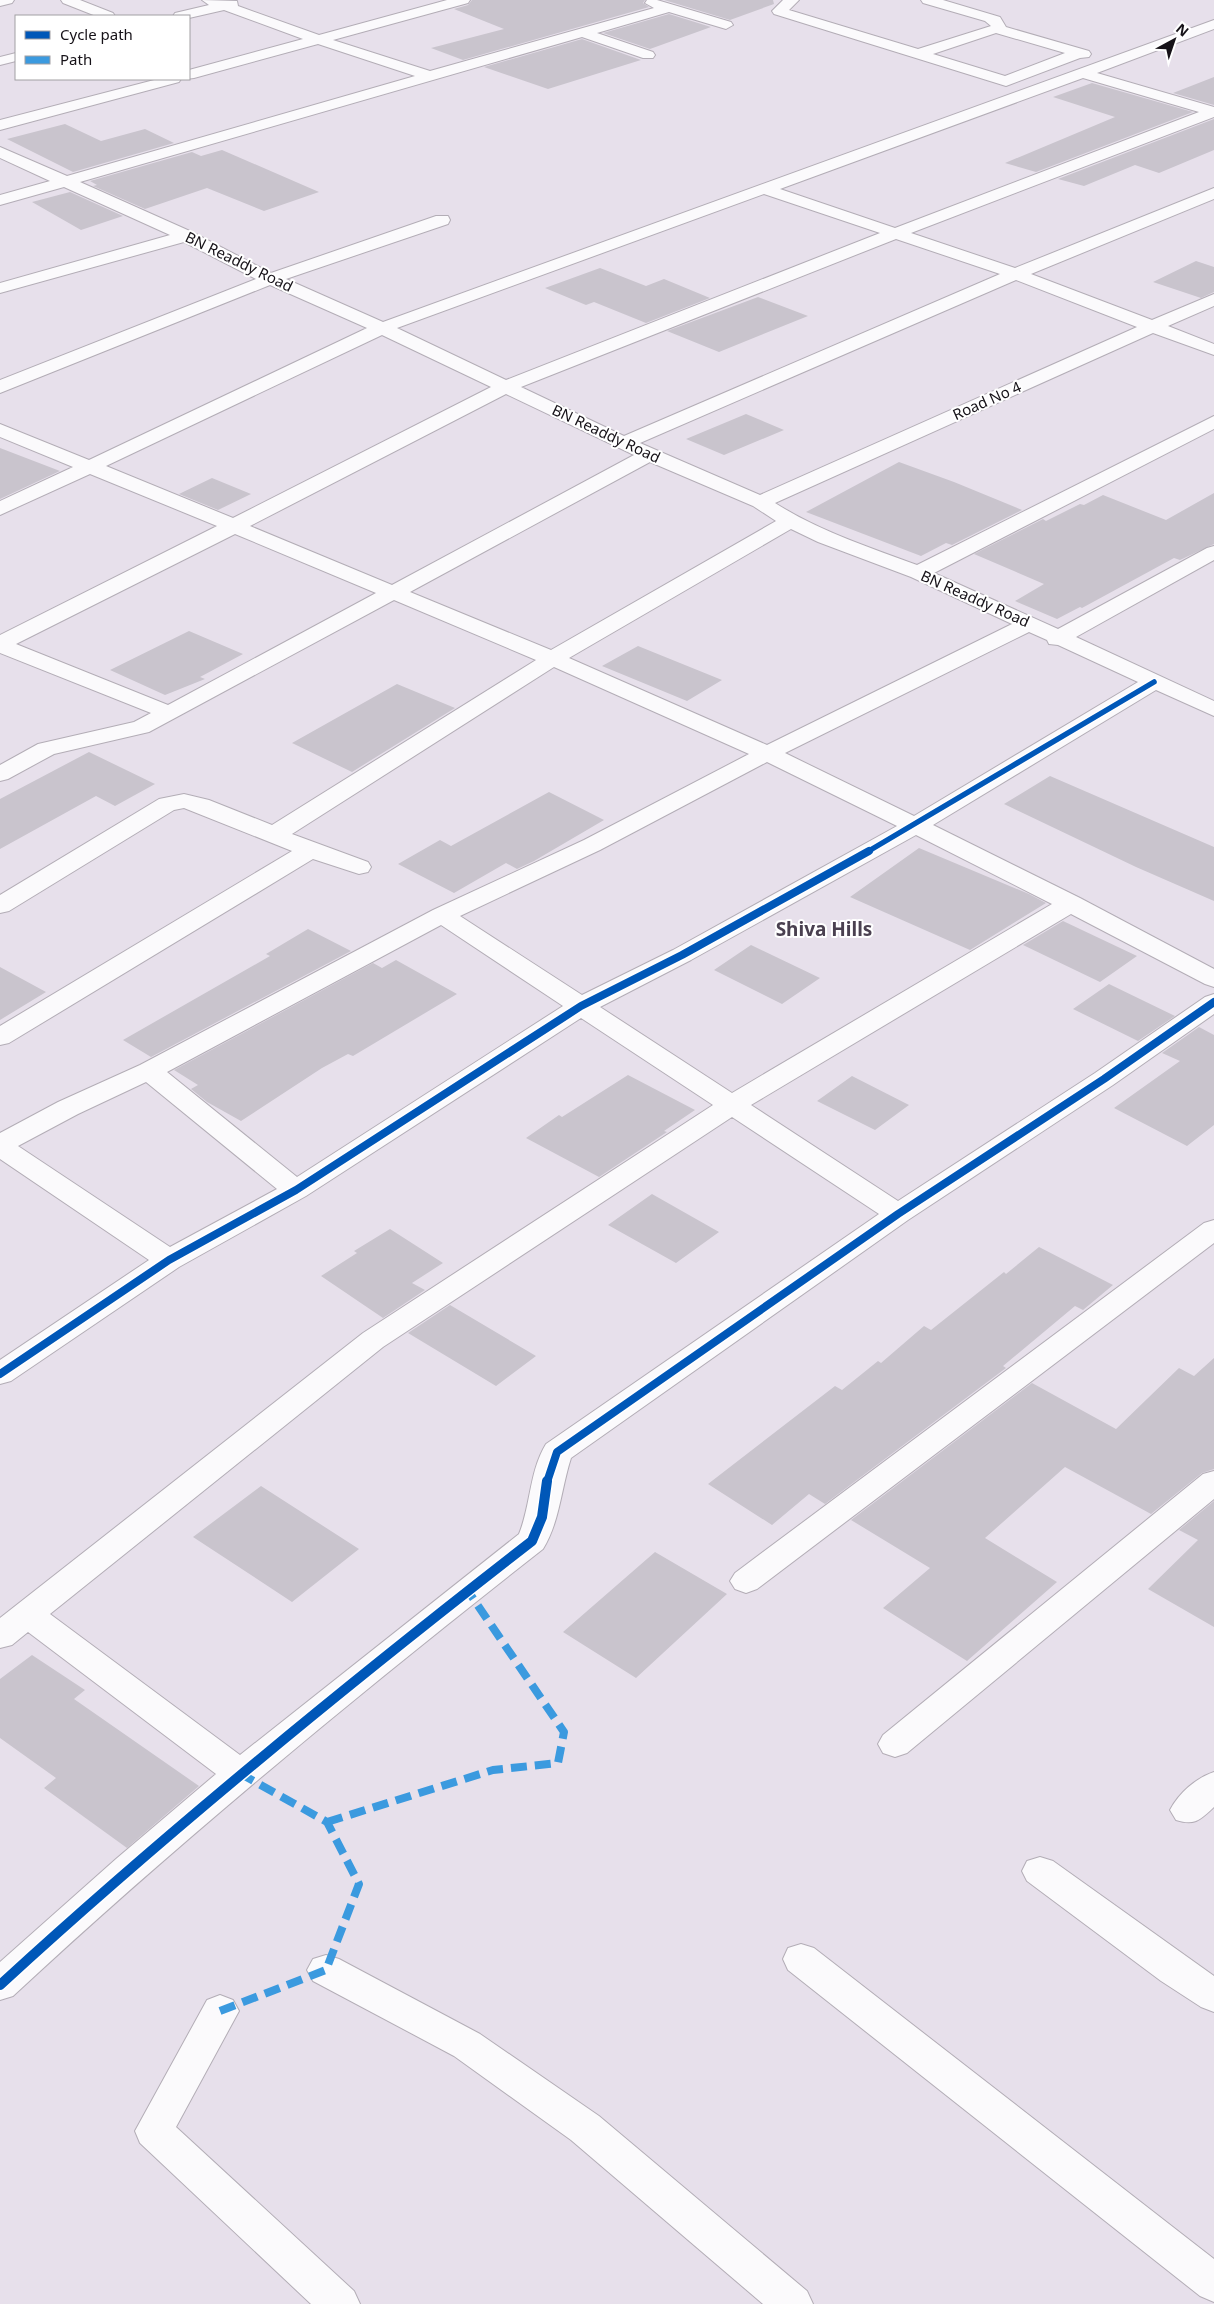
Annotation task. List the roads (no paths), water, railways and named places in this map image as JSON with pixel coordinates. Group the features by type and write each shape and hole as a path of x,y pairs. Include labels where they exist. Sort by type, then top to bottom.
{"street":[{"path":"0,2 8,0"},
{"path":"68,0 106,15"},
{"path":"209,0 319,40 430,76"},
{"path":"184,15 244,0"},
{"path":"190,75 463,0"},
{"path":"644,0 726,25"},
{"path":"792,0 779,11 1006,81 1078,52"},
{"path":"928,0 995,20 1000,30 1112,62"},
{"path":"392,4 412,14"},
{"path":"0,200 669,8"},
{"path":"0,509 382,328 1214,24"},
{"path":"917,54 998,28"},
{"path":"583,33 648,55"},
{"path":"0,61 15,57"},
{"path":"1082,73 1214,112"},
{"path":"0,125 170,80"},
{"path":"0,644 507,386 896,233 1214,112"},
{"name":"BN Readdy Road","path":"0,152 68,181 186,236 270,279 507,386 649,455 760,502 790,521 825,538 918,574 1214,709"},
{"path":"762,188 1016,274 1214,350"},
{"path":"624,443 1016,274 1214,193"},
{"path":"0,386 270,279 442,220"},
{"path":"0,288 186,236"},
{"name":"Road No 4","path":"760,502 1214,299"},
{"path":"918,574 1214,422"},
{"path":"0,430 552,660 766,754 1071,903 1214,979"},
{"path":"0,774 46,749 141,726 169,713 649,455"},
{"path":"274,836 552,660 790,521"},
{"path":"1057,639 1214,552"},
{"path":"169,1260 0,1145 68,1108 149,1071 442,915 592,845 766,754 1029,624"},
{"path":"0,644 169,713"},
{"path":"0,1374 169,1260 296,1190 581,1006 682,955 914,826 1154,682"},
{"path":"0,906 167,804 184,801 201,805 274,836 359,867"},
{"path":"0,1037 311,850"},
{"path":"0,1636 373,1340 730,1106 1071,903"},
{"path":"442,915 730,1106 898,1214"},
{"path":"0,1985 74,1916 241,1774 532,1541 542,1517 547,1482 557,1452 898,1214 1104,1079 1214,1002"},
{"path":"149,1071 296,1190"},
{"path":"746,1581 1209,1238"},
{"path":"895,1744 1214,1482"},
{"path":"28,1615 241,1774"},
{"path":"1188,1810 1214,1786"},
{"path":"1040,1871 1174,1970 1214,1996"},
{"path":"801,1960 1214,2283"},
{"path":"326,1970 467,2045 585,2128 793,2304"},
{"path":"220,2011 154,2131 340,2304"}],"district":[{"name":"Shiva Hills","path":"824,929"}]}
